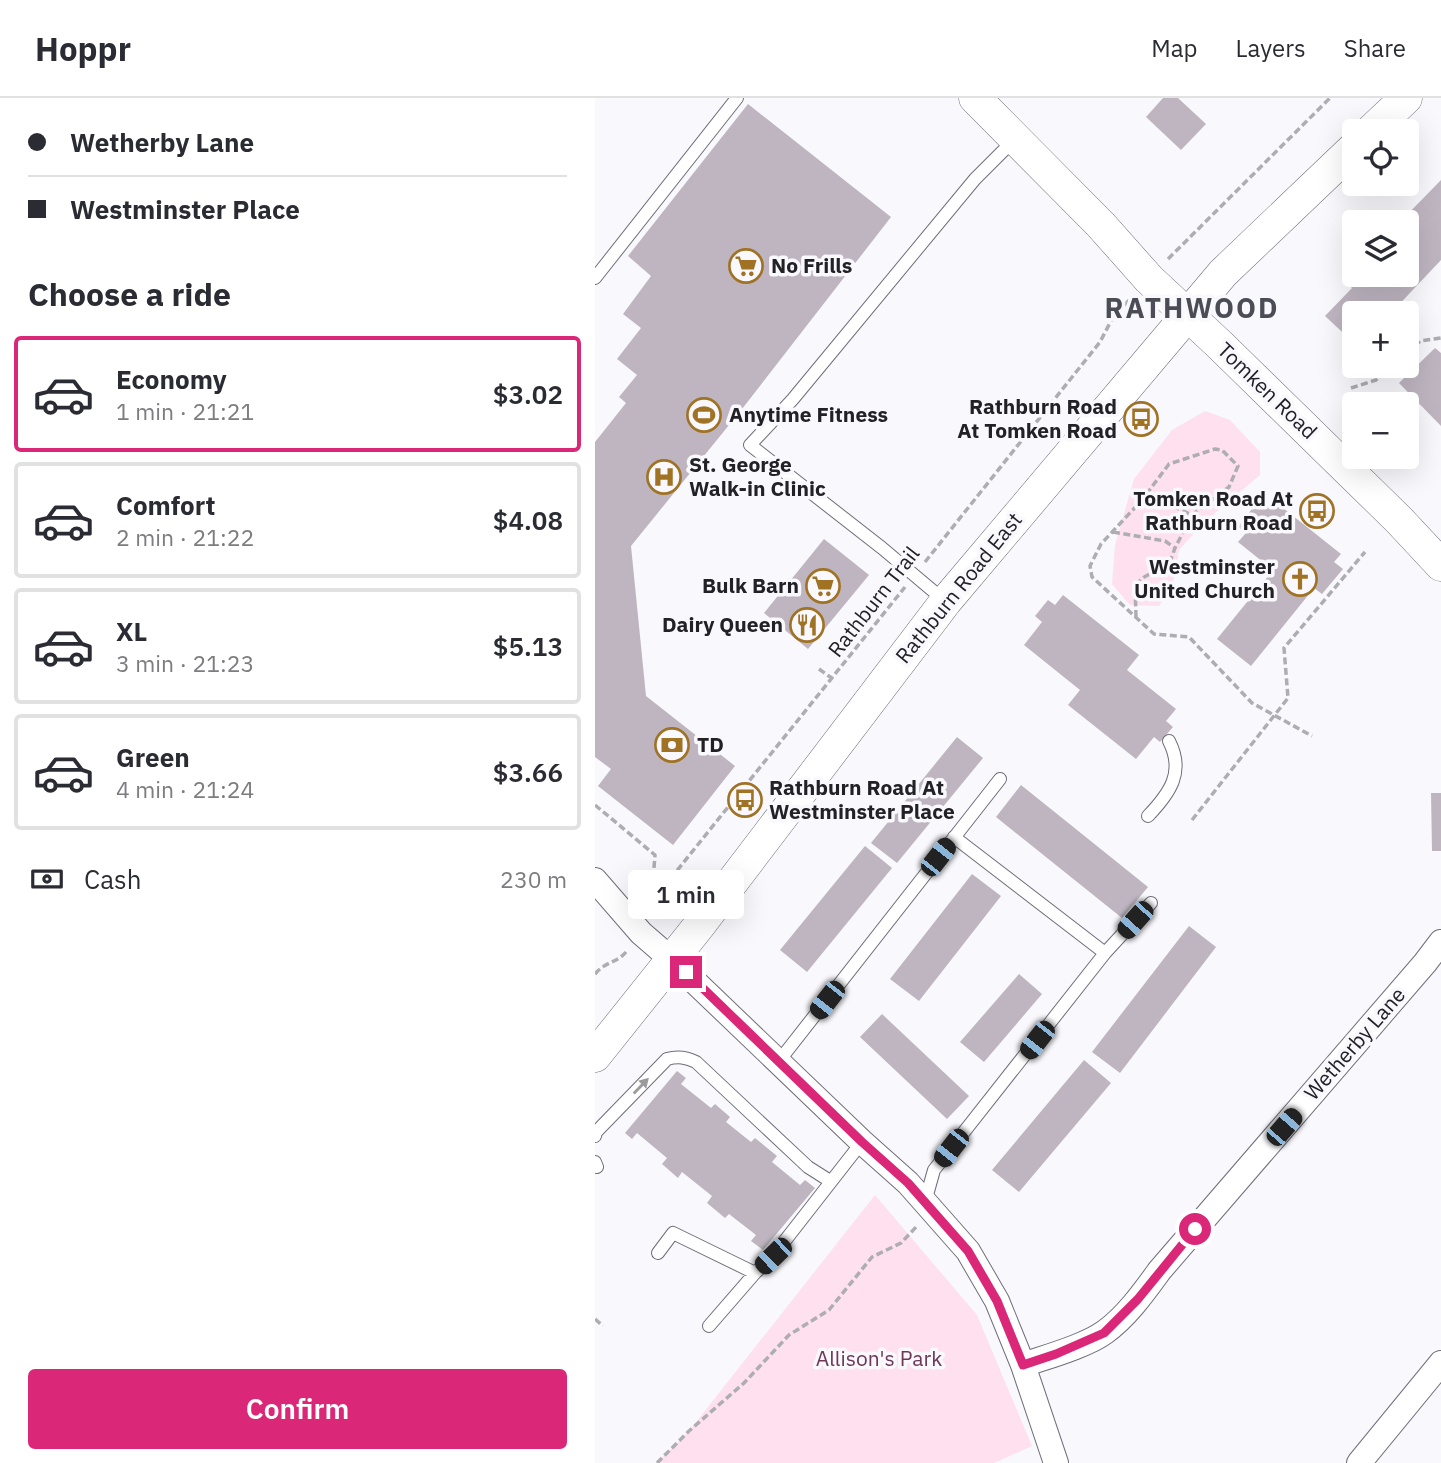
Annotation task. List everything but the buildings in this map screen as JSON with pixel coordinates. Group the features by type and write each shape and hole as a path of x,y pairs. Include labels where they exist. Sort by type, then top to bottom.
{"street":[{"name":"Tomken Road","path":"975,98 1101,225 1149,279 1399,520 1441,565"},
{"path":"1384,119 1406,98"},
{"name":"Rathburn Road East","path":"595,1056 946,601 1223,273 1342,159"},
{"path":"595,880 641,933 908,1183 968,1251 997,1301 1023,1365 1056,1463"},
{"name":"Wetherby Lane","path":"1023,1365 1104,1333 1138,1299 1441,942"},
{"path":"1359,1463 1441,1363"}],"lane":[{"path":"595,278 737,98"},
{"path":"946,601 750,445 793,399 975,179 1016,138"},
{"path":"1148,816 1162,801 1177,769 1176,755 1169,741"},
{"path":"779,1061 1000,779"},
{"path":"954,837 1105,953"},
{"path":"925,1202 934,1170 1105,953 1151,903"},
{"path":"595,1136 667,1059 687,1058 696,1062 808,1167 830,1181"},
{"path":"709,1326 773,1256 862,1142"},
{"path":"659,1253 673,1233 755,1273"}],"path":[{"path":"1185,240 1330,98"},
{"name":"Rathburn Trail","path":"595,805 655,855 652,893 664,904 667,883 833,679 1100,342 1112,319"},
{"path":"1419,342 1441,338"},
{"path":"1351,388 1378,378"},
{"path":"1136,617 1136,586 1141,577 1168,567 1192,515 1229,487 1238,466 1222,450 1215,449 1169,464 1142,500 1101,544 1090,566 1092,577 1154,634 1189,637 1252,704 1312,736"},
{"path":"1142,500 1172,506 1192,515"},
{"path":"1113,532 1165,541 1175,548"},
{"path":"1192,820 1288,698 1284,648 1365,552"},
{"path":"819,669 833,679"},
{"path":"595,974 602,965 621,958"},
{"path":"657,1463 744,1383 789,1335 829,1310 872,1257 901,1243 916,1227 925,1202"},
{"path":"595,1319 603,1326"}],"green space":[{"path":"1205,411 1230,420 1260,452 1260,475 1202,524 1179,550 1173,584 1159,606 1130,605 1112,584 1115,545 1134,479 1172,430"},
{"name":"Allison's Park","path":"875,1195 977,1315 1032,1446 994,1463 657,1463 689,1431"}],"place":[{"name":"No Frills","path":"746,266"},
{"name":"Anytime Fitness","path":"704,415"},
{"name":"Rathburn Road At Tomken Road","path":"1141,419"},
{"name":"St. George Walk-in Clinic","path":"664,477"},
{"name":"Tomken Road At Rathburn Road","path":"1317,511"},
{"name":"Westminster United Church","path":"1300,579"},
{"name":"Bulk Barn","path":"823,586"},
{"name":"Dairy Queen","path":"807,625"},
{"name":"TD","path":"672,745"},
{"name":"Rathburn Road At Westminster Place","path":"745,800"}],"district":[{"name":"RATHWOOD","path":"1192,308"}],"route":[{"path":"686,972 908,1183 968,1251 997,1301 1023,1365 1104,1333 1138,1299 1195,1229"}]}
